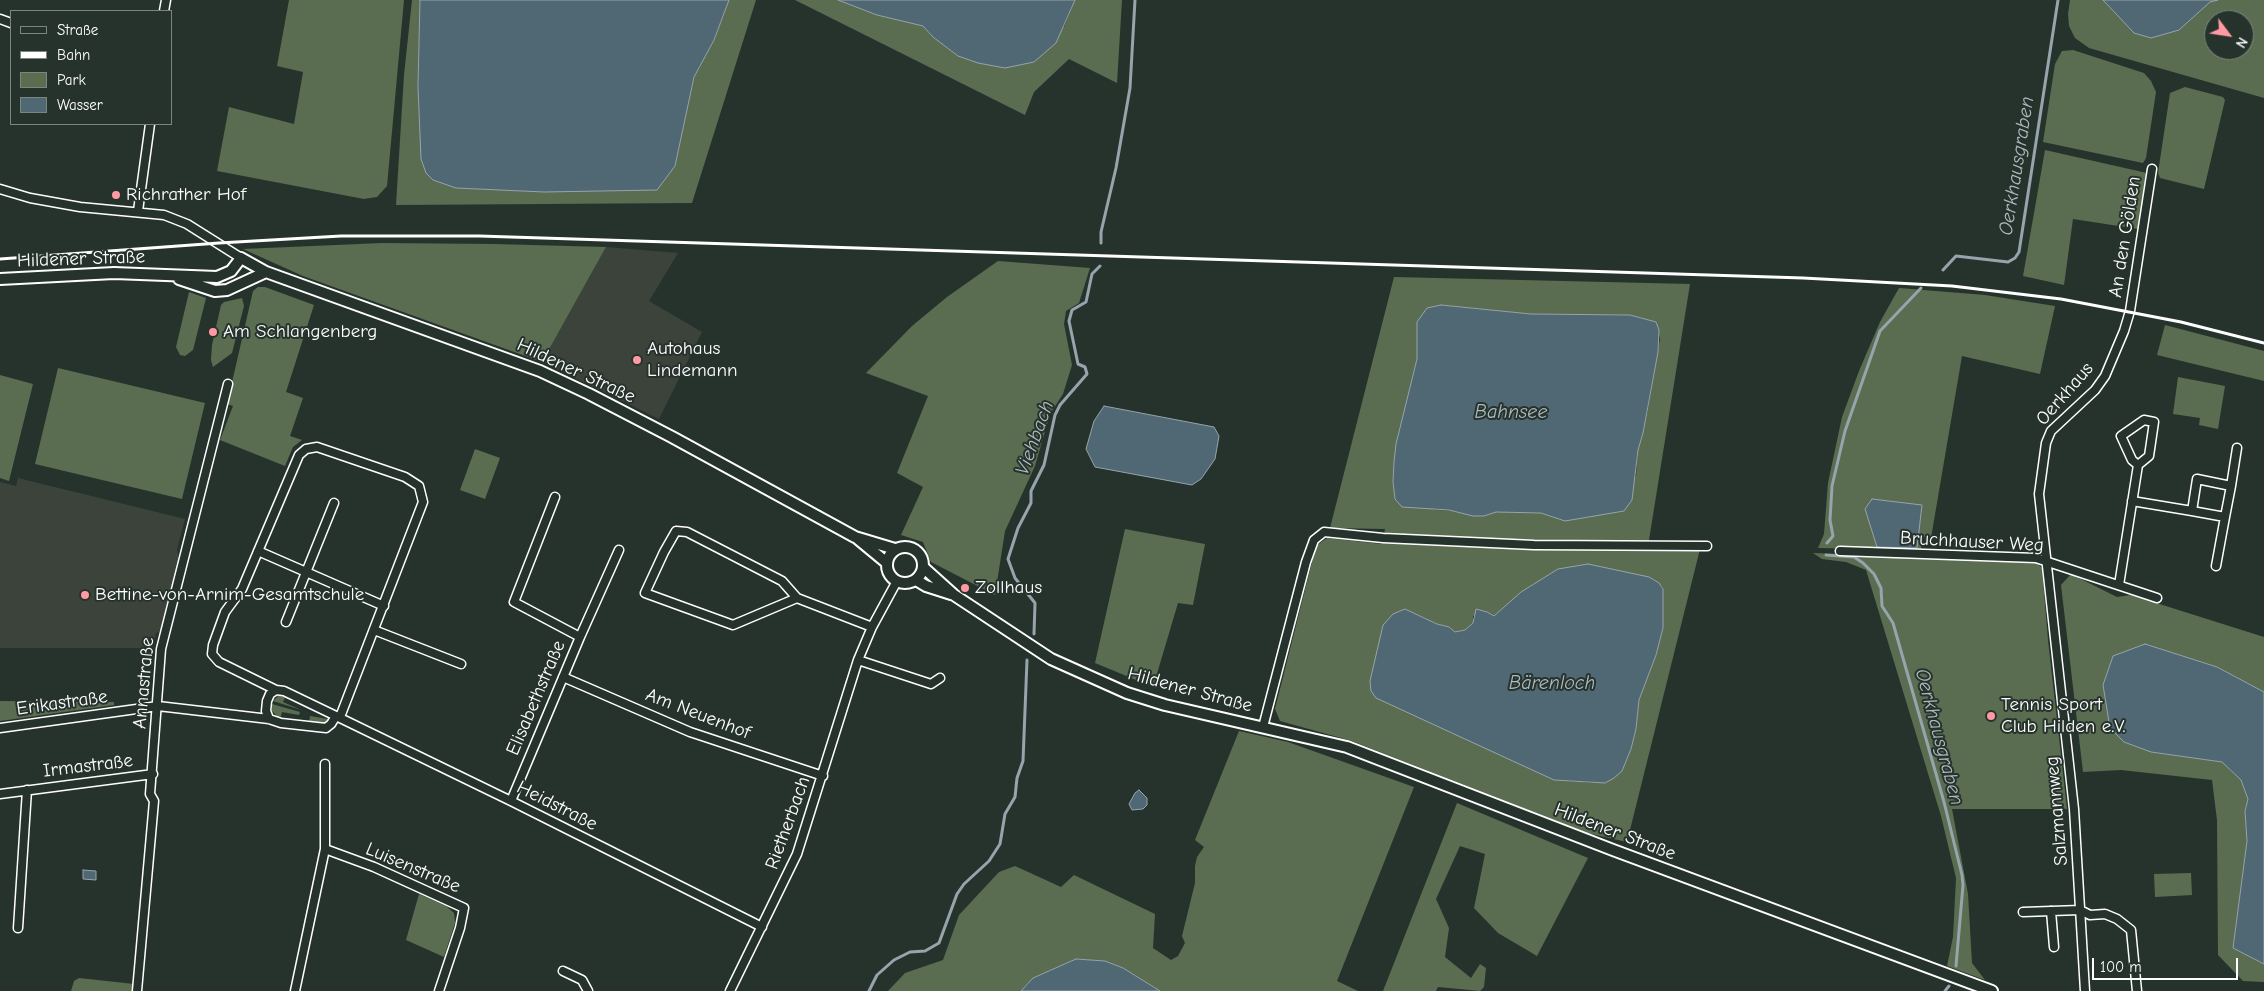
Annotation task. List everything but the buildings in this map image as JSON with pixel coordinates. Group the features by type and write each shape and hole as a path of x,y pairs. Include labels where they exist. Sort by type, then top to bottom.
{"main road":[{"name":"Hildener Straße","path":"0,279 114,273 217,277 231,271 241,258 266,272 540,371 589,394 855,537 887,562"},
{"name":"Hildener Straße","path":"164,275 215,291 227,290 266,272"},
{"name":"Hildener Straße","path":"855,537 894,549"},
{"path":"912,547 919,551 923,558 924,568 916,580 904,583 897,582 887,569 889,555 894,549 912,547"},
{"name":"Hildener Straße","path":"924,568 954,594 1051,658 1127,693 1166,705 1347,747 1613,850 1992,991"},
{"name":"Hildener Straße","path":"916,580 926,586 954,594"}],"street":[{"path":"138,212 150,125"},
{"name":"An den Gölden","path":"2130,311 2152,169"},
{"path":"0,189 30,198 80,207 164,215 187,224 241,258"},
{"name":"Oerkhaus","path":"2046,561 2039,494 2046,443 2051,431 2095,390 2105,376 2117,352 2130,311"},
{"name":"Annastraße","path":"137,991 154,801 150,794 161,649 228,384"},
{"path":"2119,585 2138,465 2149,456 2154,422 2144,420 2121,436 2132,460 2138,465"},
{"path":"158,706 269,719 281,723 326,728 338,717 384,606 423,502 419,486 405,477 317,446 306,449 299,455 258,551 384,606"},
{"path":"2216,566 2237,448"},
{"path":"2192,511 2197,480 2231,486"},
{"name":"Elisabethstraße","path":"555,497 514,602 580,637"},
{"path":"2132,501 2225,517"},
{"path":"286,622 334,504"},
{"path":"798,598 733,625 645,593 676,531 687,532 782,581 798,598 872,627"},
{"name":"Hildener Straße","path":"1263,727 1306,562 1314,540 1324,532 1383,538 1534,545 1707,546"},
{"name":"Elisabethstraße","path":"511,800 619,550"},
{"name":"Heidstraße","path":"258,551 242,590 225,612 215,637 212,654 215,659 276,690 284,691 511,800 762,927"},
{"name":"Bruchhauser Weg","path":"1840,551 2036,558 2157,598"},
{"name":"Salzmannweg","path":"2046,561 2073,790 2085,991"},
{"name":"Rietherbach","path":"730,991 797,854 858,660 872,627 897,582"},
{"path":"374,630 461,664"},
{"path":"858,660 932,684 940,678"},
{"name":"Am Neuenhof","path":"563,677 690,732 823,776"},
{"path":"269,719 266,711 268,701 270,694 276,690"},
{"name":"Erikastraße","path":"0,728 158,706"},
{"path":"295,991 325,849 325,764"},
{"name":"Irmastraße","path":"0,794 153,774"},
{"name":"Irmastraße","path":"18,928 27,790"},
{"name":"Luisenstraße","path":"325,849 374,867 464,908 460,928 439,991"},
{"path":"2023,912 2080,910 2090,915 2105,914 2117,919 2131,930 2137,991"},
{"path":"2051,911 2054,947"},
{"path":"564,971 582,980 588,991"}],"shaded area":[{"path":"606,247 678,253 649,301 702,332 659,419 542,362"},
{"name":"Bettine-von-Arnim-Gesamtschule","path":"18,478 185,519 177,550 179,559 161,631 156,633 153,648 0,648 0,482 16,486"}],"green space":[{"path":"289,0 404,0 387,186 377,197 364,199 217,171 229,107 294,124 303,72 277,66"},
{"path":"412,0 420,0 418,87 675,166 694,77 714,40 729,0 756,0 692,203 396,205 404,75"},
{"path":"795,0 838,0 877,15 915,23 923,26 933,37 958,56 1064,27 1075,0 1122,0 1117,83 1069,59 1034,92 1025,115"},
{"path":"2070,0 2264,0 2264,98 2089,48 2075,38 2069,26"},
{"path":"2073,50 2144,73 2151,81 2156,92 2146,158 2143,163 2043,142 2055,64 2062,51"},
{"path":"2185,87 2223,97 2225,100 2204,189 2160,178 2158,173 2170,93"},
{"path":"2045,150 2147,173 2138,229 2073,219 2064,285 2023,276"},
{"path":"382,243 606,247 542,362 303,276 243,249"},
{"path":"998,261 1090,268 1079,303 1066,311 1064,324 1072,365 1063,394 1050,414 1035,466 1005,531 995,595 931,562 923,542 901,535 923,487 897,473 928,396 866,373 912,326 947,297"},
{"path":"1394,277 1690,284 1649,548 1700,549 1627,842 1587,833 1352,741 1280,721 1275,709 1316,546 1327,538 1382,544 1385,529 1330,528","holes":["1441,305 1531,314 1630,315 1656,322 1660,339 1647,414 1638,450 1636,476 1565,521 1541,513 1437,510 1395,499 1393,482 1394,462 1417,359 1417,322","1558,569 1662,586 1663,589 1663,628 1656,655 1639,700 1636,729 1631,749 1622,771 1596,783 1554,780 1418,615 1437,624 1449,627 1455,632 1465,630 1473,623 1473,616 1487,612 1494,616"]},
{"path":"258,287 265,287 314,305 286,392 303,398 290,436 302,440 293,447 285,466 220,440 233,406 227,404 253,291"},
{"path":"1899,288 1985,295 2055,306 2040,374 1962,356 1931,538 1922,537 1921,550 1818,548 1824,534 1828,483 1842,417 1880,322"},
{"path":"189,292 206,298 193,350 185,356 180,355 176,347"},
{"path":"242,298 244,306 232,353 213,367 211,360 212,345 221,305 224,302"},
{"path":"2165,325 2264,351 2264,381 2157,355"},
{"path":"58,368 205,403 182,499 35,464"},
{"path":"0,375 33,384 9,481 0,478"},
{"path":"2178,377 2225,386 2218,429 2199,425 2200,418 2173,414"},
{"path":"475,449 500,458 485,499 460,490"},
{"path":"1125,529 1205,544 1193,605 1178,603 1153,687 1095,663"},
{"path":"1813,553 2036,562 2042,568 2067,809 1952,809 1968,894 1972,963 1985,980 1947,966 1953,937 1956,878 1941,816 1866,570 1846,562 1822,559"},
{"path":"2071,574 2117,597 2131,595 2264,637 2264,692 2217,667 2192,659 2151,752 2222,762 2241,780 2248,799 2245,811 2247,841 2233,948 2264,964 2264,982 2243,981 2218,955 2217,820 2212,780 2121,770 2083,772 2061,585"},
{"path":"279,695 286,695 283,702 301,710 273,701"},
{"path":"0,701 114,702 114,705 0,721"},
{"path":"272,704 300,712 299,715 282,712 280,719 272,711"},
{"path":"310,716 328,720 323,724 309,723"},
{"path":"1239,731 1288,742 1414,787 1337,981 1358,991 1160,991 1123,968 1105,961 1076,959 1033,978 1021,991 888,991 905,973 943,960 959,915 999,872 1015,866 1061,887 1074,875 1155,914 1153,948 1171,960 1178,956 1185,943 1182,936 1195,883 1197,857 1204,847 1195,840"},
{"path":"1457,803 1588,858 1537,956 1498,933 1474,908 1485,854 1460,846 1436,899 1449,928 1445,957 1471,978 1480,964 1486,968 1484,987 1480,991 1438,987 1436,991 1383,991"},
{"path":"2191,873 2192,895 2155,897 2154,874"},
{"path":"419,894 446,906 454,913 455,923 444,957 406,940"},
{"path":"79,978 134,984 133,991 71,991 74,981"}],"water":[{"path":"420,0 729,0 714,40 694,77 675,166 657,190 544,192 456,188 433,180 426,173 421,159 418,87"},
{"path":"838,0 1075,0 1056,43 1034,62 1005,68 978,63 958,56 933,37 923,26 877,15"},
{"path":"2103,0 2218,0 2210,2 2179,30 2151,38 2134,33"},
{"name":"Bahnsee","path":"1441,305 1531,314 1630,315 1656,322 1659,330 1658,352 1638,450 1632,500 1624,511 1565,521 1541,513 1496,512 1484,516 1473,516 1449,510 1402,507 1395,499 1393,482 1394,462 1396,444 1417,359 1417,322 1427,308"},
{"path":"1104,406 1214,427 1219,436 1215,459 1201,479 1192,485 1095,467 1086,449 1094,421"},
{"path":"1872,499 1922,505 1917,548 1877,547 1865,509"},
{"name":"Bärenloch","path":"1588,564 1649,577 1659,583 1663,589 1663,628 1656,655 1639,700 1636,729 1631,749 1622,771 1614,778 1605,783 1554,780 1376,698 1371,691 1370,681 1383,625 1393,614 1405,609 1437,624 1449,627 1455,632 1465,630 1473,623 1476,609 1494,616 1521,592 1558,569"},
{"path":"2145,644 2217,667 2264,692 2264,964 2233,948 2247,841 2245,811 2248,799 2241,780 2222,762 2151,752 2124,742 2110,728 2103,685 2113,656"},
{"path":"1139,790 1147,798 1147,805 1143,809 1132,810 1129,804 1135,793"},
{"path":"83,870 96,871 96,880 83,879"},
{"path":"1076,959 1105,961 1123,968 1160,991 1021,991 1033,978"}],"waterway":[{"name":"Viehbach","path":"1101,243 1101,232 1116,168 1130,88 1135,0"},
{"name":"Oerkhausgraben","path":"1943,270 1956,256 2008,262 2015,258 2019,252 2058,0"},
{"name":"Viehbach","path":"1034,634 1035,603 1015,578 1008,559 1018,528 1031,503 1031,491 1044,465 1055,415 1060,405 1087,374 1085,367 1078,364 1069,321 1072,310 1086,302 1092,274 1100,266"},
{"name":"Oerkhausgraben","path":"1827,543 1833,536 1830,520 1832,486 1845,431 1880,331 1921,288"},
{"name":"Oerkhausgraben","path":"1826,555 1854,557 1874,574 1881,588 1882,606 1893,623 1944,802 1962,875 1963,885 1956,966"},
{"name":"Viehbach","path":"869,991 877,975 894,960 910,952 925,951 939,943 957,894 964,884 989,861 1000,844 1005,814 1015,797 1017,778 1023,761 1027,660"},
{"name":"Oerkhausgraben","path":"1945,991 1949,986"}],"railway":[{"path":"0,259 341,236 479,236 1803,278 1952,286 2061,299 2181,322 2264,343"}],"place":[{"name":"Richrather Hof","path":"116,195"},
{"name":"Am Schlangenberg","path":"213,332"},
{"name":"Autohaus Lindemann","path":"637,360"},
{"name":"Zollhaus","path":"965,588"},
{"name":"Bettine-von-Arnim-Gesamtschule","path":"85,595"},
{"name":"Tennis Sport Club Hilden e.V.","path":"1991,716"}]}
